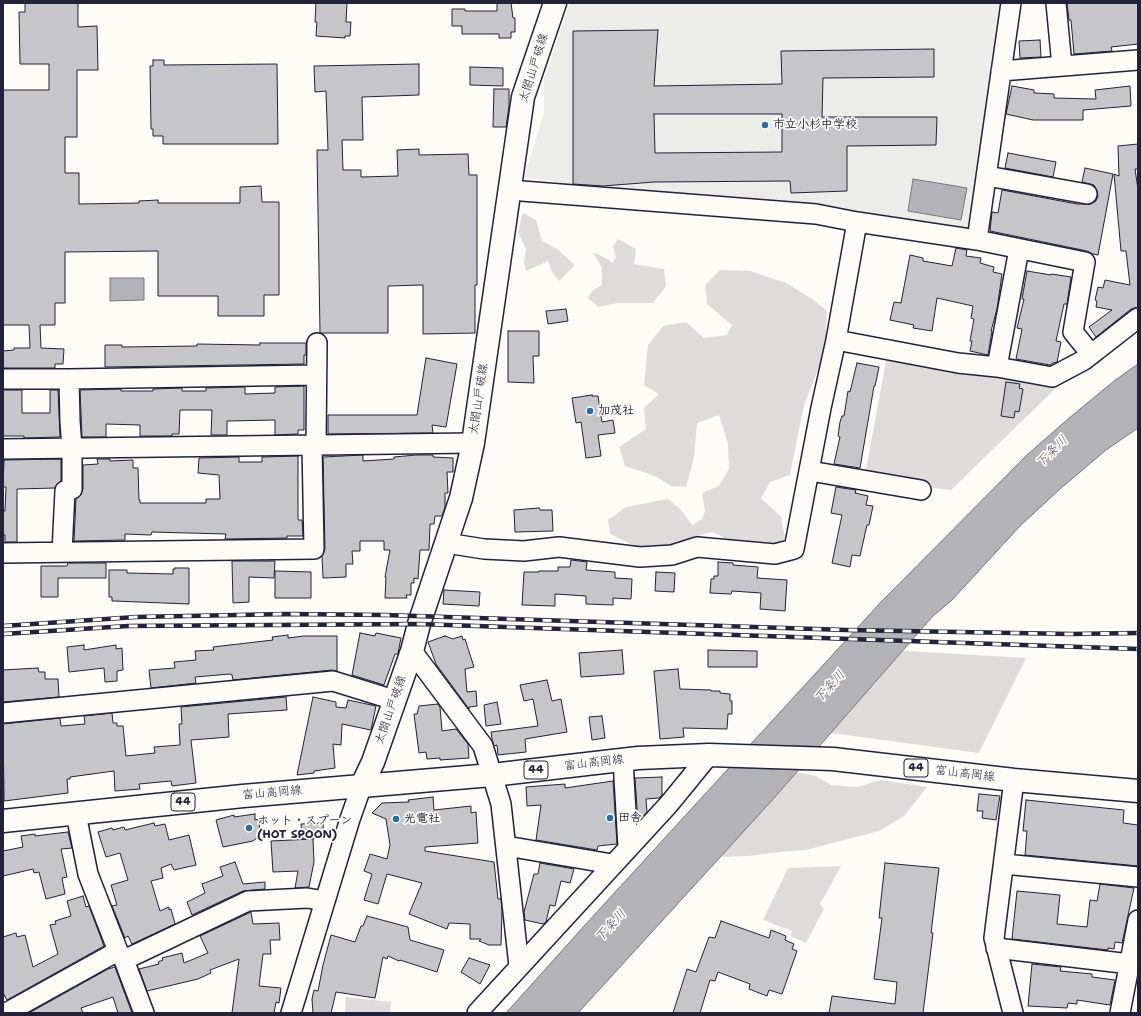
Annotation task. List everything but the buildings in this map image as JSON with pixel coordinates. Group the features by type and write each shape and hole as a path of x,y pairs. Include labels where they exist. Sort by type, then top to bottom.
{"main road":[{"name":"太閤山戸破線","path":"362,785 373,762 412,651 419,624 461,498 473,443 523,97 555,3"},
{"name":"富山高岡線","path":"3,821 243,796 492,775 638,758 709,755 818,758 1014,780 1138,791"}],"street":[{"path":"977,240 988,176 1011,3"},
{"path":"1056,3 1062,66"},
{"path":"1001,71 1138,60"},
{"path":"988,176 1087,194"},
{"path":"509,190 816,214 857,222 977,240 1085,262 1073,332 1091,354"},
{"path":"446,543 484,549 524,551 559,547 640,557 672,555 697,547 775,554 794,549 821,408 836,340 857,222"},
{"path":"997,367 1019,248"},
{"path":"836,340 1052,377 1084,360 1138,318"},
{"path":"3,553 314,549 314,445 317,343"},
{"path":"3,379 316,375"},
{"path":"62,552 65,491 72,489 69,379"},
{"path":"3,449 473,443"},
{"path":"810,471 921,490"},
{"path":"412,651 483,746 501,804 519,966"},
{"path":"3,713 333,681 394,700"},
{"path":"476,1013 669,804 709,755"},
{"path":"623,760 628,847"},
{"path":"1013,1013 994,938 1014,780"},
{"path":"292,1013 350,819 362,785"},
{"path":"76,814 88,874 144,1013"},
{"path":"506,846 612,864"},
{"path":"1004,864 1138,877"},
{"path":"6,1013 121,956 248,901 308,898 325,901"},
{"path":"1120,1013 1132,972 1138,920"},
{"path":"996,948 1132,972"}],"shaded area":[{"name":"市立小杉中学校","path":"570,3 1006,3 973,233 567,184 524,177 544,113 544,79"},
{"path":"523,213 536,220 542,241 557,249 575,265 559,281 552,272 548,261 526,271 524,262 526,249 518,232"},
{"path":"618,239 636,249 634,264 664,269 666,286 653,303 617,303 598,307 588,298 592,291 602,285 602,268 593,252 612,263 616,257 613,246"},
{"path":"720,270 750,271 786,283 811,298 827,311 825,352 804,405 790,475 770,482 761,498 781,517 785,538 772,549 738,544 712,532 700,535 681,547 645,551 610,534 608,520 626,507 668,499 681,510 692,525 702,519 705,511 702,493 719,486 729,469 728,444 719,415 697,423 694,458 686,487 671,486 655,476 625,466 619,447 646,429 644,408 659,394 644,385 648,345 663,326 686,322 704,338 727,335 732,325 707,304 705,285"},
{"path":"887,356 1057,387 951,490 935,488 865,475"},
{"path":"891,650 1026,658 979,753 816,731"},
{"path":"795,772 816,776 831,785 857,787 881,780 927,787 904,816 879,831 806,850 748,856 719,857"},
{"path":"841,866 820,904 824,909 806,943 791,936 792,931 763,920 788,868"},
{"path":"346,997 391,1002 390,1013 345,1013"}],"water":[{"path":"913,179 967,188 961,220 908,211"},
{"path":"110,278 144,278 144,300 110,301"},
{"name":"下条川","path":"1138,364 1138,428 1106,450 1060,489 1020,526 952,600 932,617 775,797 578,1013 506,1013 881,602 1027,455 1114,381"}],"railway":[{"path":"3,626 136,617 287,614 385,615 846,630 1071,634 1138,633"},
{"path":"3,634 128,626 419,624 1138,649"}],"place":[{"name":"市立小杉中学校","path":"765,125"},
{"name":"加茂社","path":"590,411"},
{"name":"田舎","path":"610,818"},
{"name":"光電社","path":"396,819"},
{"name":"ホット・スプーン (HOT SPOON)","path":"249,828"}]}
